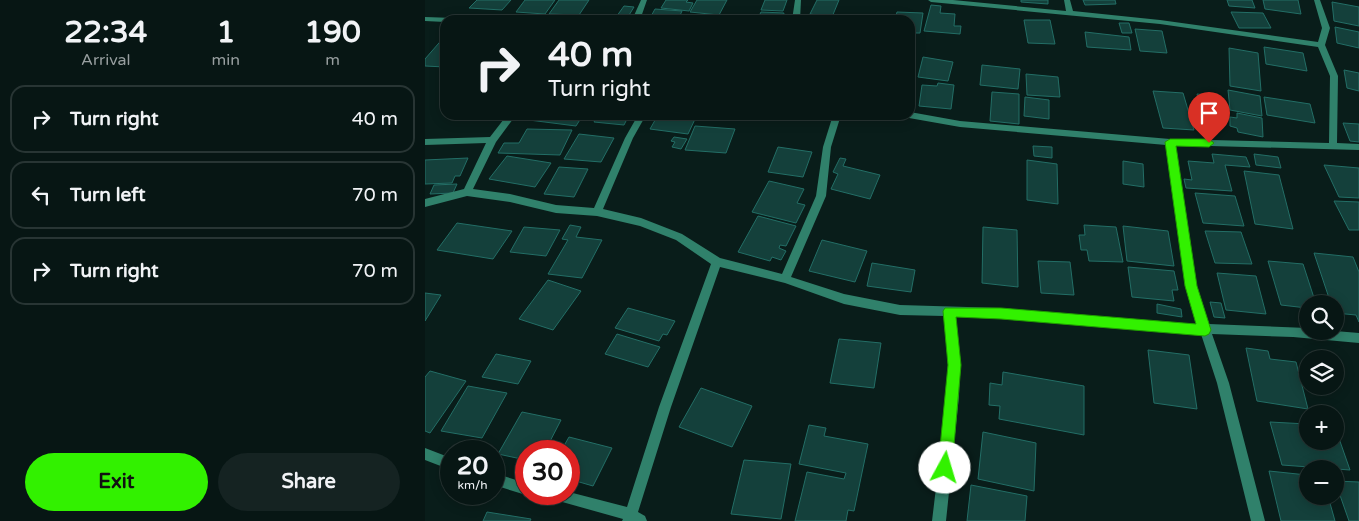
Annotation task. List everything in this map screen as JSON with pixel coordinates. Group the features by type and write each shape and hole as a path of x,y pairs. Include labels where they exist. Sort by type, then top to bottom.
{"street":[{"path":"638,15 644,0"},
{"path":"796,15 798,0"},
{"path":"931,0 969,1 1160,22 1321,45"},
{"path":"1067,0 1070,13"},
{"path":"1317,0 1326,28 1321,45 1334,76 1333,145"},
{"path":"425,19 440,20"},
{"path":"915,116 960,124 1170,142 1359,147"},
{"path":"467,192 492,140 508,120"},
{"path":"597,212 629,138 639,120"},
{"path":"785,279 821,196 827,147 835,120"},
{"path":"425,142 492,140"},
{"path":"1170,142 1191,286 1223,383 1258,521"},
{"path":"425,203 467,192 510,198 556,209 597,212 641,222 679,237 717,262 785,279 853,301 900,310 1001,313 1205,330 1293,332 1359,338"},
{"path":"580,503 633,519 665,407 717,262"},
{"path":"939,521 954,373 949,311"},
{"path":"425,454 440,460"}],"building":[{"path":"477,0 511,0 502,10 469,8"},
{"path":"525,0 555,0 545,14 516,12"},
{"path":"559,0 589,0 579,15 549,14"},
{"path":"666,0 688,0 686,2 693,3 689,11 661,8"},
{"path":"697,0 727,0 719,15 690,12"},
{"path":"765,0 787,0 783,11 761,10"},
{"path":"817,0 839,0 833,15 810,14"},
{"path":"1021,0 1048,0 1048,4 1021,2"},
{"path":"1083,0 1115,0 1116,4 1085,5"},
{"path":"1227,0 1252,0 1255,8 1229,6"},
{"path":"1263,0 1298,0 1301,14 1265,9"},
{"path":"1332,2 1359,7 1359,26 1334,21"},
{"path":"931,5 941,6 940,13 955,14 954,26 961,26 960,34 924,31"},
{"path":"624,6 634,7 629,15 618,15"},
{"path":"655,9 682,11 680,15 652,15"},
{"path":"761,12 784,13 783,15 760,15"},
{"path":"897,12 923,13 920,33 915,33 915,15 896,15"},
{"path":"1231,12 1263,13 1271,28 1239,28"},
{"path":"1024,20 1050,20 1055,44 1028,43"},
{"path":"1119,23 1129,23 1132,33 1122,33"},
{"path":"1335,27 1359,32 1359,48 1337,43"},
{"path":"1135,29 1162,31 1167,53 1140,51"},
{"path":"1085,32 1129,37 1131,50 1087,47"},
{"path":"440,42 440,67 425,66 425,59"},
{"path":"1264,47 1303,53 1307,71 1266,64"},
{"path":"1229,48 1258,53 1261,91 1230,86"},
{"path":"923,57 953,62 948,81 918,77"},
{"path":"982,65 1020,69 1018,89 980,85"},
{"path":"1344,70 1359,73 1359,91 1347,88"},
{"path":"1026,74 1058,77 1060,97 1027,95"},
{"path":"938,83 954,85 951,109 919,106 922,85 937,86"},
{"path":"1228,90 1260,96 1262,116 1230,110"},
{"path":"1153,91 1183,93 1194,130 1163,128"},
{"path":"992,92 1019,94 1019,124 990,121"},
{"path":"1197,94 1218,96 1224,119 1203,117"},
{"path":"1025,97 1049,100 1049,119 1024,116"},
{"path":"1264,97 1310,104 1315,123 1267,115"},
{"path":"1237,113 1262,118 1263,137 1238,132 1237,128 1230,126 1230,117 1237,118"},
{"path":"529,120 580,120 576,126"},
{"path":"595,120 626,120 624,125 594,122"},
{"path":"655,120 695,120 688,134 650,129"},
{"path":"1343,123 1359,124 1359,142 1350,141"},
{"path":"695,126 735,129 726,153 685,150"},
{"path":"527,129 572,130 560,155 498,153 504,143 519,143"},
{"path":"579,134 614,138 601,162 564,159"},
{"path":"674,137 687,139 681,149 672,147 675,142 671,141"},
{"path":"1033,146 1052,147 1052,158 1034,156"},
{"path":"778,147 812,152 803,177 768,172"},
{"path":"1212,154 1246,157 1250,167 1225,165 1232,191 1186,188 1184,179 1192,180 1188,161 1214,163"},
{"path":"1254,154 1278,157 1281,168 1256,165"},
{"path":"507,156 551,163 535,187 489,179"},
{"path":"468,158 460,176 455,176 452,183 425,184 425,160"},
{"path":"840,158 846,159 843,166 880,175 870,199 831,189 838,174 833,172"},
{"path":"1027,160 1057,164 1058,204 1027,200"},
{"path":"1123,161 1143,164 1144,187 1123,184"},
{"path":"1324,165 1359,168 1359,198 1339,197"},
{"path":"559,167 588,169 574,197 544,194"},
{"path":"1244,171 1279,175 1293,229 1255,224"},
{"path":"769,181 804,189 797,203 805,205 796,223 752,212"},
{"path":"457,184 453,193 430,194 434,185"},
{"path":"1195,193 1235,196 1244,226 1203,223"},
{"path":"1334,201 1359,202 1359,230 1349,230"},
{"path":"758,216 796,226 786,246 780,245 779,248 786,251 781,260 772,257 770,261 738,252"},
{"path":"457,223 512,231 493,259 437,250"},
{"path":"570,225 581,227 576,237 602,240 582,278 548,274 568,240 562,239"},
{"path":"1084,225 1116,227 1123,262 1089,261 1087,250 1081,250 1079,235 1085,235"},
{"path":"1123,226 1168,231 1174,266 1127,261"},
{"path":"524,227 560,230 546,256 510,252"},
{"path":"983,227 1017,230 1018,287 982,283"},
{"path":"1205,231 1241,232 1252,264 1215,263"},
{"path":"822,240 867,251 855,282 809,271"},
{"path":"1314,253 1353,257 1359,272 1359,322 1356,315 1344,314 1344,295 1328,295"},
{"path":"1038,261 1070,262 1074,295 1041,293"},
{"path":"1268,261 1303,264 1313,295 1299,295 1299,307 1281,305"},
{"path":"872,263 915,270 911,292 867,286"},
{"path":"1128,267 1174,271 1178,290 1172,290 1174,301 1132,297"},
{"path":"1217,273 1256,276 1266,314 1226,310"},
{"path":"548,280 581,291 553,330 519,319"},
{"path":"425,293 441,295 425,321"},
{"path":"1210,302 1221,303 1225,318 1214,317"},
{"path":"1157,304 1181,309 1182,317 1157,313"},
{"path":"628,308 675,321 667,335 663,334 659,341 615,328"},
{"path":"617,334 660,347 648,367 605,354"},
{"path":"839,339 881,343 874,388 830,383"},
{"path":"1246,348 1268,351 1270,359 1296,362 1299,374 1299,395 1304,395 1307,405 1299,405 1299,408 1257,401"},
{"path":"1148,350 1189,355 1197,409 1154,403"},
{"path":"496,354 531,361 518,384 482,377"},
{"path":"430,371 466,381 430,433 425,431 425,377"},
{"path":"1003,372 1084,386 1084,435 999,419 1000,406 989,405 990,383 1002,385"},
{"path":"468,386 507,393 482,438 441,431"},
{"path":"701,388 752,406 732,447 679,427"},
{"path":"522,412 561,420 551,440 515,440 515,458 505,456 505,442"},
{"path":"1270,422 1299,424 1299,450 1343,450 1350,470 1344,470 1344,460 1299,460 1299,466 1282,465"},
{"path":"809,425 826,428 824,436 868,444 854,511 848,510 846,521 795,521 807,472 844,479 846,473 799,464"},
{"path":"983,432 1036,443 1034,491 978,479"},
{"path":"569,437 612,448 593,486 580,482 580,440 567,440"},
{"path":"744,460 791,464 781,519 731,514"},
{"path":"1269,471 1299,474 1299,505 1331,505 1335,521 1281,521"},
{"path":"1344,481 1359,482 1359,521 1349,521 1343,505"},
{"path":"971,485 1027,496 1025,521 967,521"},
{"path":"487,512 531,519 530,521 483,521"}],"route":[{"path":"945,468 953,396 954,365 949,311 1001,313 1149,327 1205,330 1191,286 1170,142 1209,143"}]}
